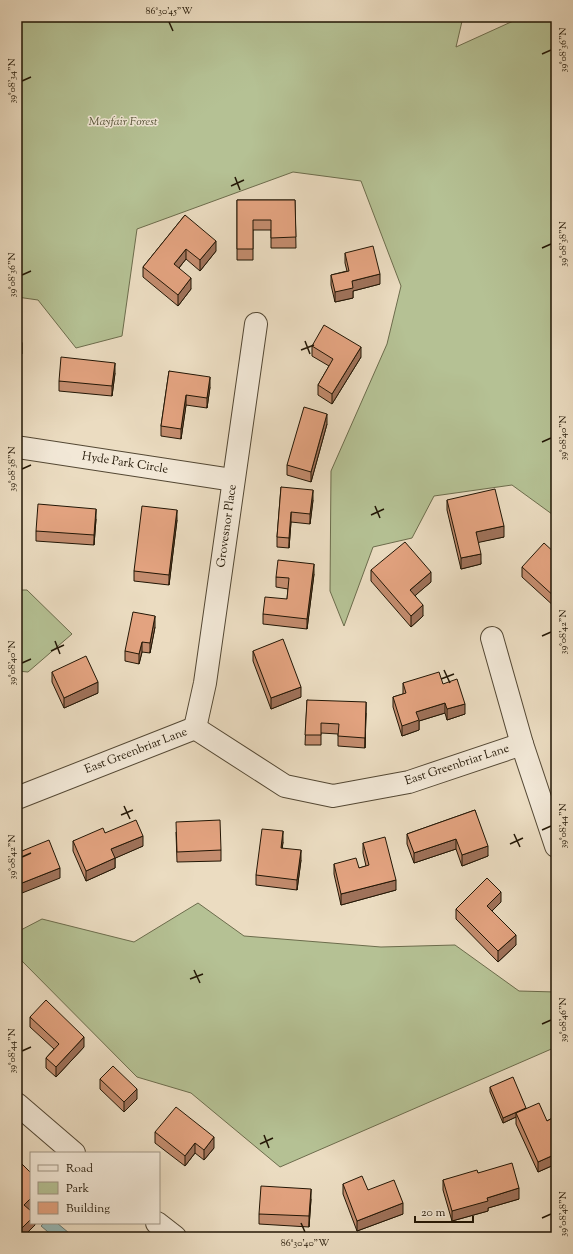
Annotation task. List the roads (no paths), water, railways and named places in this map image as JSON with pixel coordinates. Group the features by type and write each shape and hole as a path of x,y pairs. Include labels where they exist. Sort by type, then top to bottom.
{"street":[{"name":"Grovesnor Place","path":"195,728 205,684 256,324"},
{"name":"Hyde Park Circle","path":"17,447 233,480"},
{"path":"492,638 522,744 556,846"},
{"name":"East Greenbriar Lane","path":"17,798 195,728 285,786 333,796 409,782 522,744"},
{"path":"17,1104 73,1152"},
{"path":"158,1224 175,1237"}],"water":[{"path":"43,1224 58,1224 69,1233 66,1237 54,1237 41,1226"}],"park label":[{"name":"Mayfair Forest","path":"123,122"}]}
